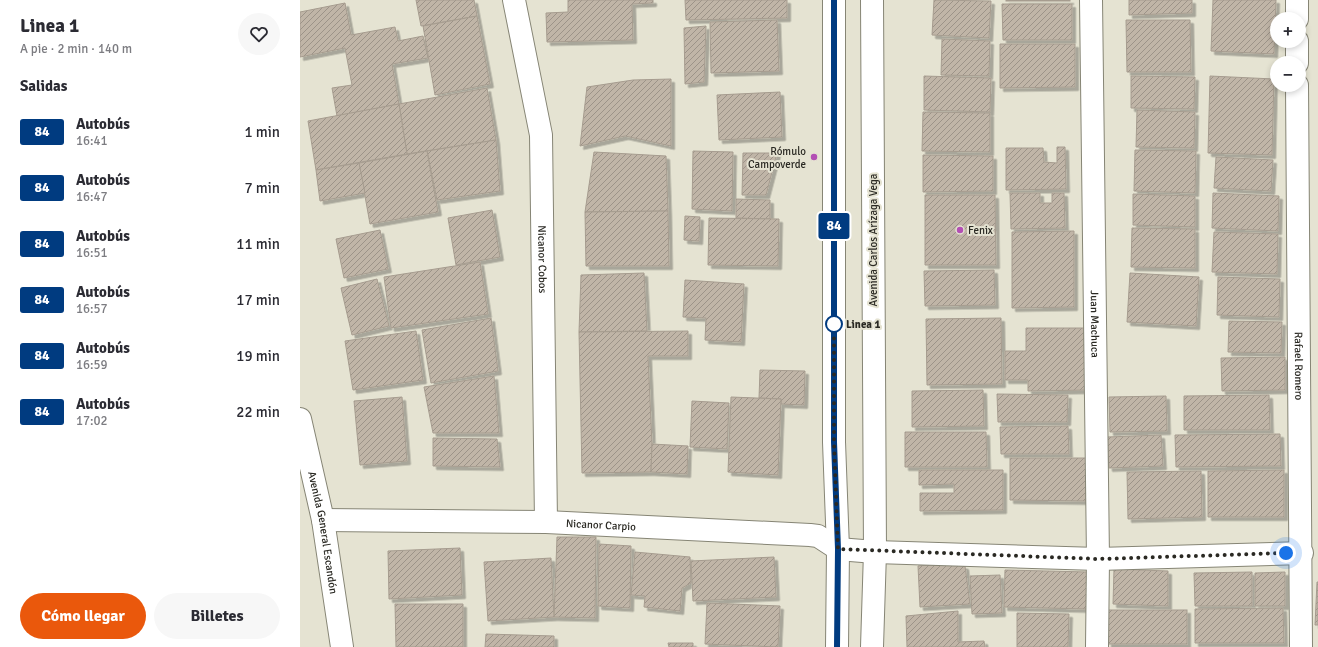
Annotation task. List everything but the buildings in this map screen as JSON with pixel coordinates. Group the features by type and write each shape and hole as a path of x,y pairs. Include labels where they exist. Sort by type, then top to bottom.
{"street":[{"name":"Nicanor Cobos","path":"514,0 541,135 546,522"},
{"path":"834,0 834,442 838,549 837,647"},
{"name":"Avenida Carlos Arízaga Vega","path":"872,0 874,552 872,647"},
{"name":"Juan Machuca","path":"1091,0 1098,559 1097,647"},
{"path":"1296,0 1297,12"},
{"name":"Rafael Romero","path":"1297,92 1302,553 1301,647"},
{"name":"Avenida General Escandón","path":"300,419 322,520 342,647"},
{"name":"Nicanor Carpio","path":"322,520 546,522 810,535 818,536 838,549 874,552 1098,559 1302,553"}],"bus line":[{"name":"84","path":"834,0 834,442 838,549 837,647"}],"place":[{"name":"Rómulo Campoverde","path":"814,157"},
{"name":"Fenix","path":"960,230"},
{"name":"Linea 1","path":"834,324"}],"route":[{"path":"834,324 834,442 838,549 874,552 1098,559 1286,553"}]}
